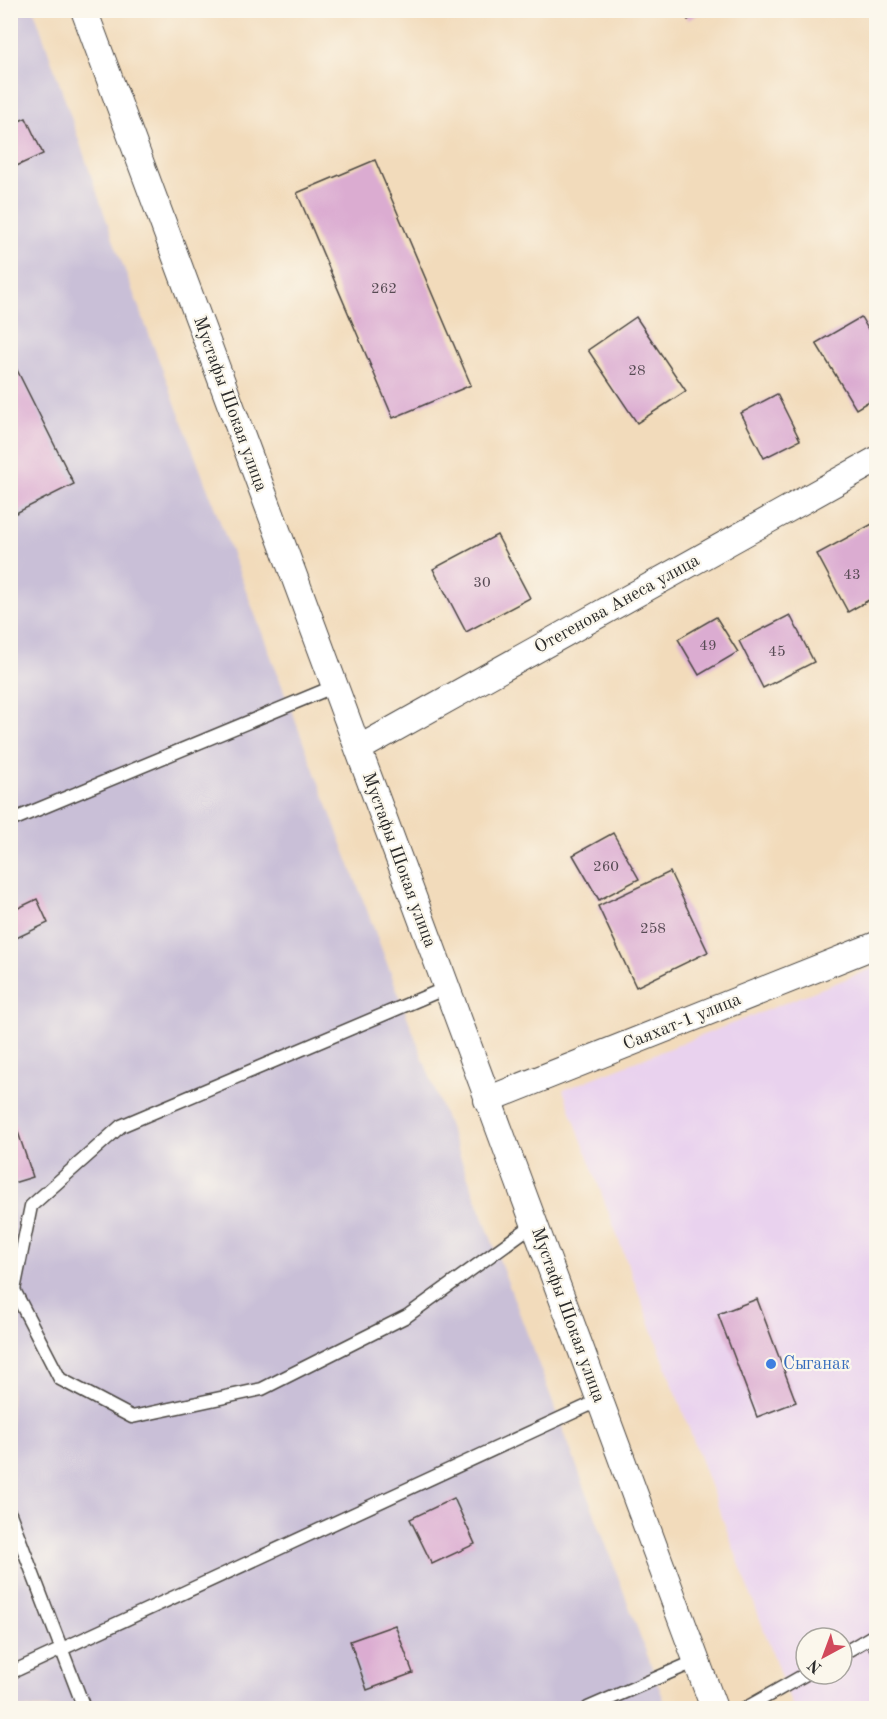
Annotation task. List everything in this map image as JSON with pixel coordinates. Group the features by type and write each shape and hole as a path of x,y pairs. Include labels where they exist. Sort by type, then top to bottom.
{"street":[{"name":"Мустафы Шокая улица","path":"84,10 714,1708"},
{"name":"Отегенова Анеса улица","path":"358,749 876,460"},
{"name":"Саяхат-1 улица","path":"487,1100 876,945"}],"lane":[{"path":"10,821 335,686"},
{"path":"446,988 121,1126 31,1206 14,1290 60,1379 132,1417 261,1389 407,1316 534,1224"},
{"path":"10,1673 62,1651 600,1400"},
{"path":"10,1514 84,1708"},
{"path":"854,1647 876,1634"},
{"path":"588,1708 696,1660"},
{"path":"746,1708 794,1681"}],"shaded area":[{"path":"34,10 113,239 667,1708 11,1708 10,11"},
{"name":"Сыганак","path":"876,967 876,1708 793,1708 563,1090"}],"building":[{"path":"682,10 704,10 688,20"},
{"path":"26,118 43,154 10,169 10,125"},
{"path":"375,160 471,385 393,418 297,193"},
{"path":"636,317 686,391 637,423 588,350"},
{"path":"861,317 876,343 876,397 856,409 816,343"},
{"path":"10,356 74,484 10,516"},
{"path":"777,394 800,440 764,458 741,413"},
{"path":"874,523 876,527 876,596 848,612 817,554"},
{"path":"497,535 530,598 466,632 433,569"},
{"path":"790,615 814,662 763,688 739,641"},
{"path":"716,617 738,652 699,675 678,639"},
{"path":"613,833 639,879 599,900 573,855"},
{"path":"670,872 708,952 636,987 598,906"},
{"path":"37,899 48,923 10,941 10,912"},
{"path":"15,1123 33,1177 10,1184 10,1125"},
{"path":"757,1299 796,1402 757,1417 718,1314"},
{"path":"454,1498 475,1544 432,1564 410,1519"},
{"path":"395,1625 413,1673 367,1690 350,1641"},
{"path":"876,1644 876,1661 869,1649"}],"place":[{"name":"Сыганак","path":"771,1364"}]}
